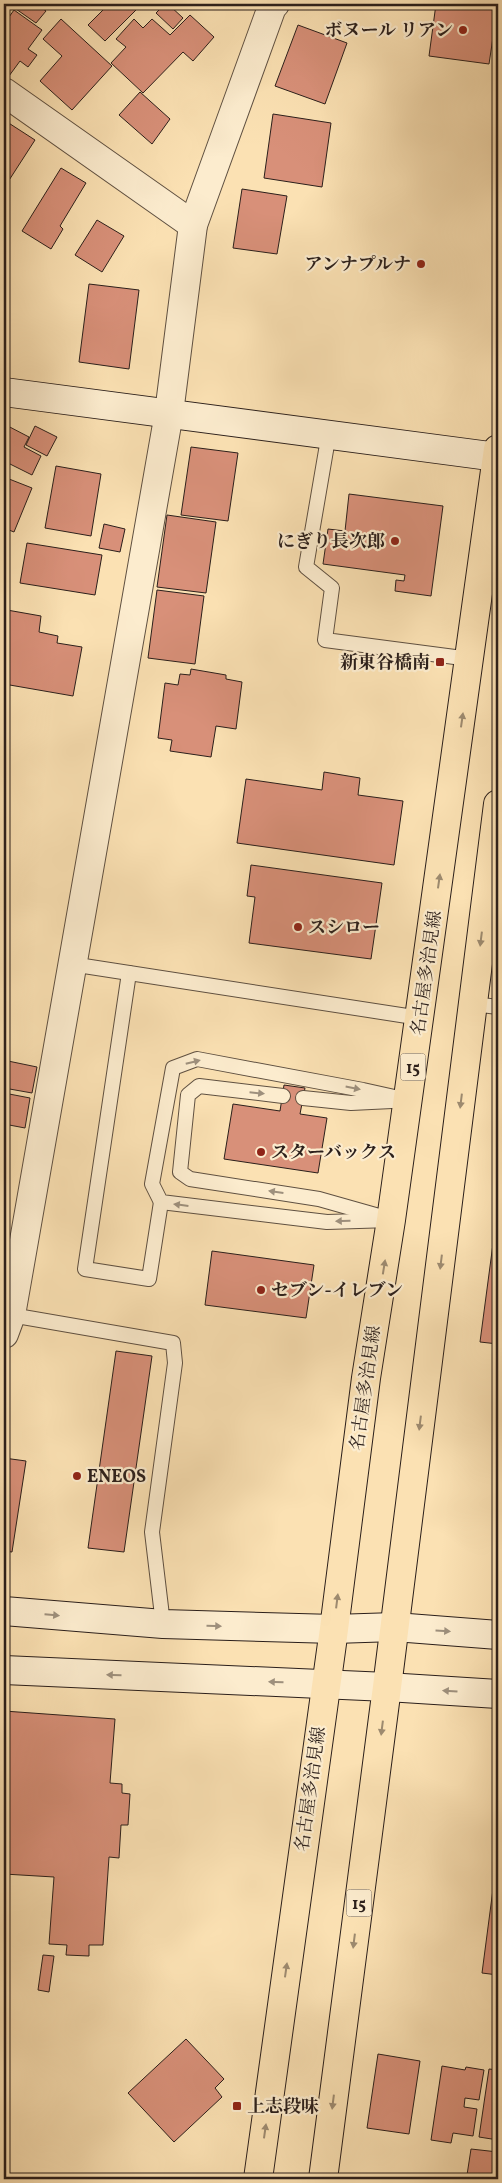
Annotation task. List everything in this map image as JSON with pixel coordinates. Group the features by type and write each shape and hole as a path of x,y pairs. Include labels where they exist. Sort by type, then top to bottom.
{"main road":[{"name":"名古屋多治見線","path":"258,2179 334,1629 366,1378 420,1018 498,453"},
{"name":"15","path":"327,2178 395,1627 486,1005 498,813"}],"street":[{"path":"7,1324 169,413 192,226 272,5"},
{"path":"4,92 192,226"},
{"path":"4,392 498,453"},
{"path":"4,1611 162,1624 334,1629 395,1627 498,1635"},
{"path":"4,1670 388,1687 498,1694"}],"lane":[{"path":"329,433 306,567 332,588 325,640 470,659"},
{"path":"71,964 420,1018"},
{"path":"129,973 85,1269 149,1279 161,1202 152,1184 173,1068 198,1059 408,1100"},
{"path":"283,1096 199,1086 188,1095 180,1172 190,1179 319,1199 391,1220"},
{"path":"303,1098 351,1103 408,1100"},
{"path":"161,1202 328,1222 391,1220"},
{"path":"7,1324 173,1342 175,1363 152,1532 162,1624"}],"building":[{"path":"21,4 36,4 46,11 36,23 16,9"},
{"path":"109,4 142,4 105,41 88,25"},
{"path":"153,4 169,5 183,18 173,29 156,13 159,10"},
{"name":"ボヌール リアン","path":"436,4 498,4 489,64 429,56"},
{"path":"14,10 42,30 28,49 37,55 28,67 20,61 9,76 4,72 4,24"},
{"path":"190,15 214,37 193,61 183,52 143,93 111,63 126,47 116,39 134,19 143,28 152,19 170,35"},
{"path":"61,19 112,66 72,110 40,81 62,56 43,39"},
{"path":"298,25 347,43 325,104 275,86"},
{"path":"140,92 170,119 152,144 119,115"},
{"path":"273,114 331,123 322,187 264,178"},
{"path":"4,120 35,140 4,188"},
{"path":"61,168 86,183 60,226 63,229 51,249 22,231"},
{"path":"242,189 287,196 277,254 233,248"},
{"path":"97,220 124,236 102,272 75,255"},
{"path":"89,284 139,290 129,369 79,362"},
{"path":"4,424 29,437 24,447 41,456 32,475 4,461"},
{"path":"35,426 57,437 47,456 26,445"},
{"path":"191,447 238,453 228,521 181,515"},
{"path":"56,466 101,474 91,536 45,528"},
{"path":"4,477 32,488 14,532 4,528"},
{"path":"349,494 443,506 431,596 395,591 396,580 404,581 405,575 323,564 328,529 345,531"},
{"path":"167,515 216,522 206,593 157,587"},
{"path":"104,524 125,529 120,552 99,548"},
{"path":"27,543 102,555 95,595 20,583"},
{"path":"157,590 204,596 195,664 148,658"},
{"path":"7,610 41,616 39,632 58,636 57,643 82,647 73,696 4,684 4,625"},
{"path":"191,669 226,675 226,679 242,682 236,729 216,726 211,757 170,751 172,740 158,738 165,683 178,685 180,674 190,675"},
{"path":"324,772 360,778 358,795 403,801 394,865 237,843 246,779 322,790"},
{"path":"251,865 382,883 371,959 249,943 255,897 247,896"},
{"path":"4,1046 9,1047 4,1081"},
{"path":"8,1061 37,1067 32,1093 4,1088"},
{"path":"284,1085 305,1088 300,1114 327,1118 318,1173 224,1159 233,1104 280,1111"},
{"path":"4,1093 30,1098 25,1128 4,1124"},
{"path":"498,1206 498,1344 480,1342"},
{"path":"212,1251 314,1265 306,1318 205,1305"},
{"path":"116,1351 152,1356 124,1552 88,1548"},
{"path":"4,1458 26,1461 12,1552 4,1551"},
{"path":"4,1711 115,1719 110,1783 122,1784 122,1793 130,1794 128,1825 121,1825 119,1858 109,1857 103,1945 89,1945 89,1956 66,1955 67,1945 49,1944 54,1877 4,1874"},
{"path":"498,1851 498,1975 482,1973"},
{"path":"43,1955 54,1956 49,1992 38,1990"},
{"path":"186,2039 224,2079 215,2088 222,2097 174,2142 128,2093"},
{"path":"378,2054 420,2061 409,2134 367,2128"},
{"path":"442,2066 465,2070 466,2067 484,2070 479,2100 465,2098 464,2107 477,2109 473,2136 453,2133 451,2143 431,2140"},
{"path":"489,2069 498,2070 498,2140 479,2137"},
{"path":"471,2149 498,2152 498,2179 467,2175"}],"place":[{"name":"ボヌール リアン","path":"463,30"},
{"name":"アンナプルナ","path":"421,264"},
{"name":"にぎり長次郎","path":"395,541"},
{"name":"新東谷橋南","path":"440,662"},
{"name":"スシロー","path":"298,927"},
{"name":"スターバックス","path":"261,1152"},
{"name":"セブン-イレブン","path":"261,1290"},
{"name":"ENEOS","path":"77,1476"},
{"name":"上志段味","path":"237,2106"}]}
